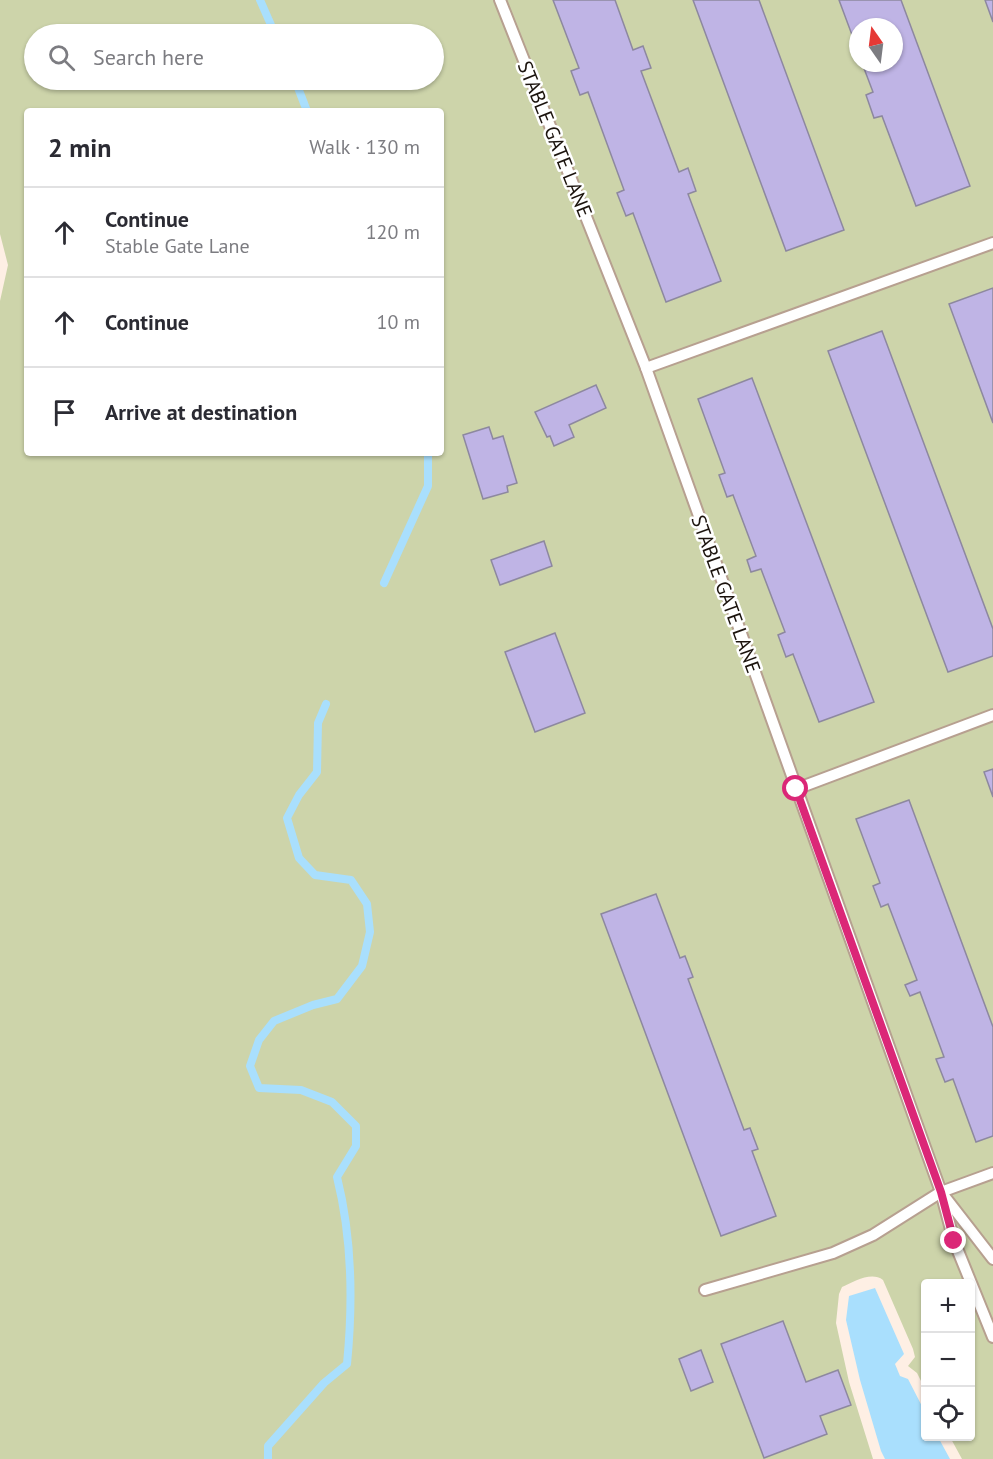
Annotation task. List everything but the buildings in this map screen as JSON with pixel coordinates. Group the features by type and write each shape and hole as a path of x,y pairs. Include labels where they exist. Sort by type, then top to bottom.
{"lane":[{"name":"STABLE GATE LANE","path":"500,0 646,368 941,1192 993,1259"},
{"path":"646,368 993,243"},
{"path":"796,789 993,715"},
{"path":"705,1290 833,1253 873,1235 941,1192 993,1173"},
{"path":"941,1192 954,1241 993,1337"}],"green space":[{"path":"0,0 993,0 993,1459 962,1459 952,1441 975,1441 975,1279 921,1279 921,1381 917,1373 908,1366 915,1357 913,1349 883,1280 868,1277 842,1287 839,1294 836,1323 849,1382 873,1459 0,1459 0,301 8,265 0,234"}],"water":[{"path":"875,1288 904,1354 895,1364 900,1376 908,1379 921,1404 921,1441 940,1441 950,1459 885,1459 860,1380 846,1320 849,1296"}],"waterway":[{"path":"260,0 271,24"},
{"path":"299,90 306,108"},
{"path":"384,583 428,486 428,456"},
{"path":"268,1459 268,1446 324,1383 347,1364 349,1341 350,1270 346,1223 337,1177 356,1146 356,1126 332,1102 301,1090 259,1088 250,1066 259,1040 274,1021 313,1005 337,999 362,966 370,932 367,904 351,880 315,875 299,858 287,818 299,795 317,772 318,723 326,704"}],"route":[{"path":"796,789 941,1192 954,1241"}]}
